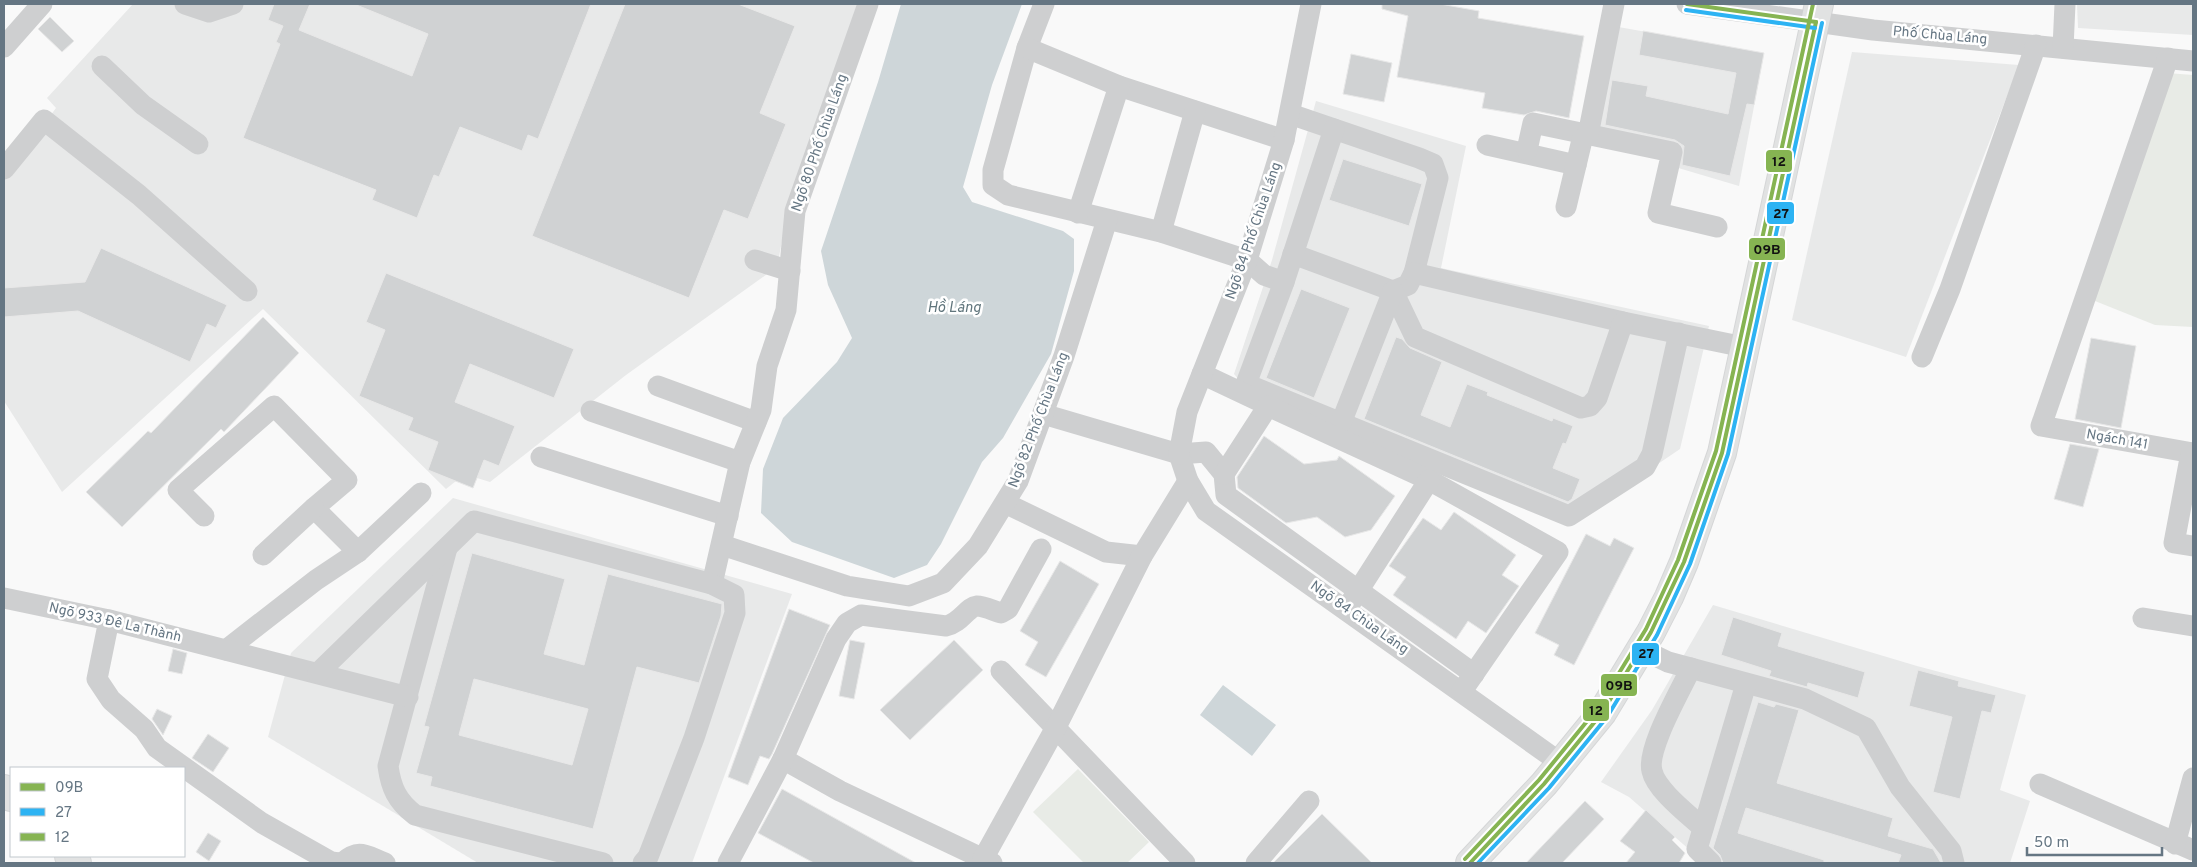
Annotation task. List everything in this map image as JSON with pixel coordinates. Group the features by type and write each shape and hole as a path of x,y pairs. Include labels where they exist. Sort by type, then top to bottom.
{"main road":[{"path":"1470,863 1562,764 1602,713 1641,649 1669,597 1699,520 1722,453 1818,13"}],"street":[{"path":"4,47 42,4"},
{"path":"185,4 209,12 233,4"},
{"name":"Ngõ 80 Phố Chùa Láng","path":"712,584 740,462 761,410 767,366 786,310 795,211 868,4"},
{"path":"1044,4 1027,48 994,170 993,185 1008,195 1078,214 1161,232 1247,260 1264,275 1284,282"},
{"name":"Ngõ 84 Phố Chùa Láng","path":"1178,454 1187,412 1247,260 1284,140 1311,4"},
{"path":"1566,207 1582,140 1588,135 1614,4"},
{"name":"Phố Chùa Láng","path":"1687,4 1818,13 1873,30 2193,60"},
{"path":"2063,48 2065,4"},
{"path":"1922,357 1950,289 2036,45"},
{"path":"1027,48 1119,86 1284,140"},
{"name":"Ngách 141","path":"2168,58 2041,426 2192,453"},
{"path":"102,66 144,105 198,144"},
{"path":"1078,214 1119,86"},
{"path":"1161,232 1196,111"},
{"path":"1290,114 1420,158 1432,164 1438,178 1414,273 1408,285 1393,291 1293,254"},
{"path":"4,169 44,120 140,195 247,291"},
{"path":"1527,150 1533,123 1672,152 1658,213 1717,227"},
{"path":"1334,129 1284,282 1246,384 1568,516 1645,466 1652,454 1679,333"},
{"path":"1487,145 1576,165"},
{"name":"Ngõ 82 Phố Chùa Láng","path":"722,545 847,586 909,596 943,583 978,546 1018,481 1064,356 1107,220"},
{"path":"755,260 790,271"},
{"path":"1414,273 1624,322 1744,346"},
{"path":"1393,291 1415,337 1581,408 1590,406 1596,398 1624,322"},
{"path":"1341,423 1393,291"},
{"path":"1043,414 1178,454 1206,452 1224,474 1226,495 1358,590 1468,682 1558,552 1429,480 1202,374"},
{"path":"658,386 756,422"},
{"path":"204,516 178,490 274,406 347,480 263,555"},
{"path":"1224,474 1268,406"},
{"path":"591,411 740,462"},
{"path":"2192,453 2174,543 2193,546"},
{"name":"Ngõ 84 Chùa Láng","path":"1178,454 1188,480 1206,511 1347,609 1468,682 1562,764"},
{"path":"541,457 728,516"},
{"path":"783,758 840,791 988,861 1142,556 1188,480"},
{"path":"1347,609 1429,480"},
{"path":"226,650 316,580 358,552 421,493"},
{"path":"1005,503 1106,552 1142,556"},
{"path":"314,508 358,552"},
{"path":"318,674 474,521 712,584 734,595 735,613 694,738 648,857 643,863"},
{"path":"448,548 388,766 390,784 402,805 415,814 603,863"},
{"path":"728,863 783,758 836,639 847,624 861,614 946,626 956,624 974,607 979,606 1001,613 1008,609 1041,549"},
{"name":"Ngõ 933 Đê La Thành","path":"4,598 109,620 408,697"},
{"path":"2143,618 2193,626"},
{"path":"109,620 97,679 111,700 144,729 157,748 184,767"},
{"path":"1641,649 1668,662 1805,699 1866,728 1900,787 1951,851 1954,863"},
{"path":"1692,668 1662,726 1652,756 1652,771 1658,784 1703,828"},
{"path":"1001,671 1186,863"},
{"path":"1711,863 1697,849 1746,684"},
{"path":"185,768 246,811 331,862 341,863 358,853 385,863"},
{"path":"2040,784 2184,847 2193,778"},
{"path":"1260,862 1309,801"}],"shaded area":[{"path":"133,4 857,4 787,215 777,267 626,375 490,482 477,478 473,488 456,481 446,489 263,309 62,492 4,401 4,178 56,108 47,98"},
{"path":"2077,4 2193,4 2193,35 2078,28"},
{"path":"1613,26 1764,53 1739,186 1675,167 1596,130"},
{"path":"1852,52 2019,65 1906,357 1792,320"},
{"path":"2167,73 2193,75 2193,327 2155,325 2090,299"},
{"path":"1316,101 1466,146 1441,268 1709,326 1680,449 1568,525 1251,394 1234,374 1272,260"},
{"path":"453,498 792,594 692,863 478,863 268,737 291,653"},
{"path":"1713,605 1917,666 2026,695 2000,790 2030,801 2010,863 1695,863 1699,858 1629,797 1601,782 1652,710"},
{"path":"1078,769 1149,842 1127,863 1084,863 1033,812"}],"water":[{"name":"Hồ Láng","path":"901,4 1022,4 992,85 963,187 972,202 1063,231 1074,239 1074,271 1051,354 1003,438 982,462 941,544 927,565 894,578 792,542 761,513 763,469 783,418 837,362 852,338 828,285 821,251 878,82"},
{"path":"1223,685 1276,725 1252,756 1200,715"}],"building":[{"path":"274,4 310,4 299,30 412,76 428,34 354,4 591,4 538,139 528,135 522,151 460,127 439,177 434,175 417,218 372,200 376,190 243,138 280,44 276,42 283,26 268,20"},
{"path":"625,4 738,4 795,26 760,113 786,124 748,219 724,210 689,298 532,236"},
{"path":"1382,4 1440,4 1479,11 1478,18 1584,36 1569,118 1536,111 1524,115 1482,108 1485,93 1397,77 1408,16 1382,9"},
{"path":"50,17 74,41 62,52 38,29"},
{"path":"1643,31 1764,53 1754,105 1747,104 1730,176 1682,165 1684,146 1675,140 1605,125 1612,80 1648,86 1646,96 1728,114 1736,73 1639,55"},
{"path":"1351,54 1392,63 1384,102 1343,94"},
{"path":"1343,159 1422,184 1409,226 1329,200"},
{"path":"101,248 227,305 216,328 207,324 190,362 78,311 4,317 4,288 85,282"},
{"path":"386,273 574,349 554,398 470,364 455,402 515,426 499,466 484,460 473,488 428,470 438,442 408,430 413,418 359,396 385,330 366,322"},
{"path":"1301,289 1350,308 1314,398 1266,378"},
{"path":"263,317 299,353 224,432 221,429 122,527 86,492 148,431 151,433"},
{"path":"1396,337 1402,339 1410,348 1442,362 1421,415 1450,427 1467,384 1488,392 1487,395 1552,421 1553,418 1573,426 1566,444 1563,443 1553,468 1580,479 1572,499 1568,502 1364,419"},
{"path":"2091,338 2136,346 2121,428 2075,419"},
{"path":"1264,436 1304,464 1337,460 1339,456 1395,496 1371,530 1345,537 1317,517 1286,523 1238,488 1237,477"},
{"path":"2070,444 2099,449 2083,507 2054,499"},
{"path":"1454,512 1516,555 1502,575 1519,586 1486,633 1468,621 1456,639 1393,595 1406,577 1389,566 1423,518 1441,530"},
{"path":"1586,534 1610,546 1614,538 1634,548 1574,665 1554,655 1559,645 1535,633"},
{"path":"472,553 565,579 544,654 584,665 608,574 722,604 721,616 699,683 637,667 593,829 430,786 432,777 416,773 429,727 424,726","holes":["474,679 588,709 572,765 459,735"]},
{"path":"1060,561 1099,584 1046,677 1025,665 1038,642 1020,631"},
{"path":"789,609 830,625 772,754 769,759 760,756 748,785 728,777"},
{"path":"1733,617 1782,633 1778,646 1865,672 1858,698 1808,683 1807,687 1769,676 1771,671 1721,655"},
{"path":"850,640 865,643 854,699 839,696"},
{"path":"954,640 983,670 910,740 880,710"},
{"path":"173,649 187,653 182,674 168,671"},
{"path":"1918,670 1959,681 1958,686 1996,695 1991,713 1982,711 1960,799 1933,792 1952,717 1909,706"},
{"path":"1758,702 1774,707 1776,704 1799,710 1777,783 1893,818 1888,836 1933,849 1941,863 1898,863 1901,855 1746,808 1738,833 1824,860 1824,863 1723,863 1720,855 1713,848"},
{"path":"157,709 172,716 163,735 152,719"},
{"path":"208,734 229,748 213,772 192,758"},
{"path":"782,789 916,863 814,863 758,833"},
{"path":"1585,801 1604,819 1562,863 1526,863"},
{"path":"1646,810 1675,837 1672,840 1685,853 1679,863 1626,863 1635,852 1620,841"},
{"path":"1322,814 1372,863 1273,863"},
{"path":"208,833 221,841 209,861 196,852"}],"transit line":[{"name":"09B","path":"1687,4 1816,22"},
{"name":"12","path":"1465,859 1539,780 1597,709 1646,629 1678,560 1716,451 1813,4"},
{"name":"27","path":"1686,10 1815,28"},
{"name":"09B","path":"1470,863 1544,784 1602,713 1651,632 1684,562 1722,453 1816,22"},
{"name":"27","path":"1478,863 1549,788 1607,717 1657,635 1690,564 1728,454 1822,23"}]}
